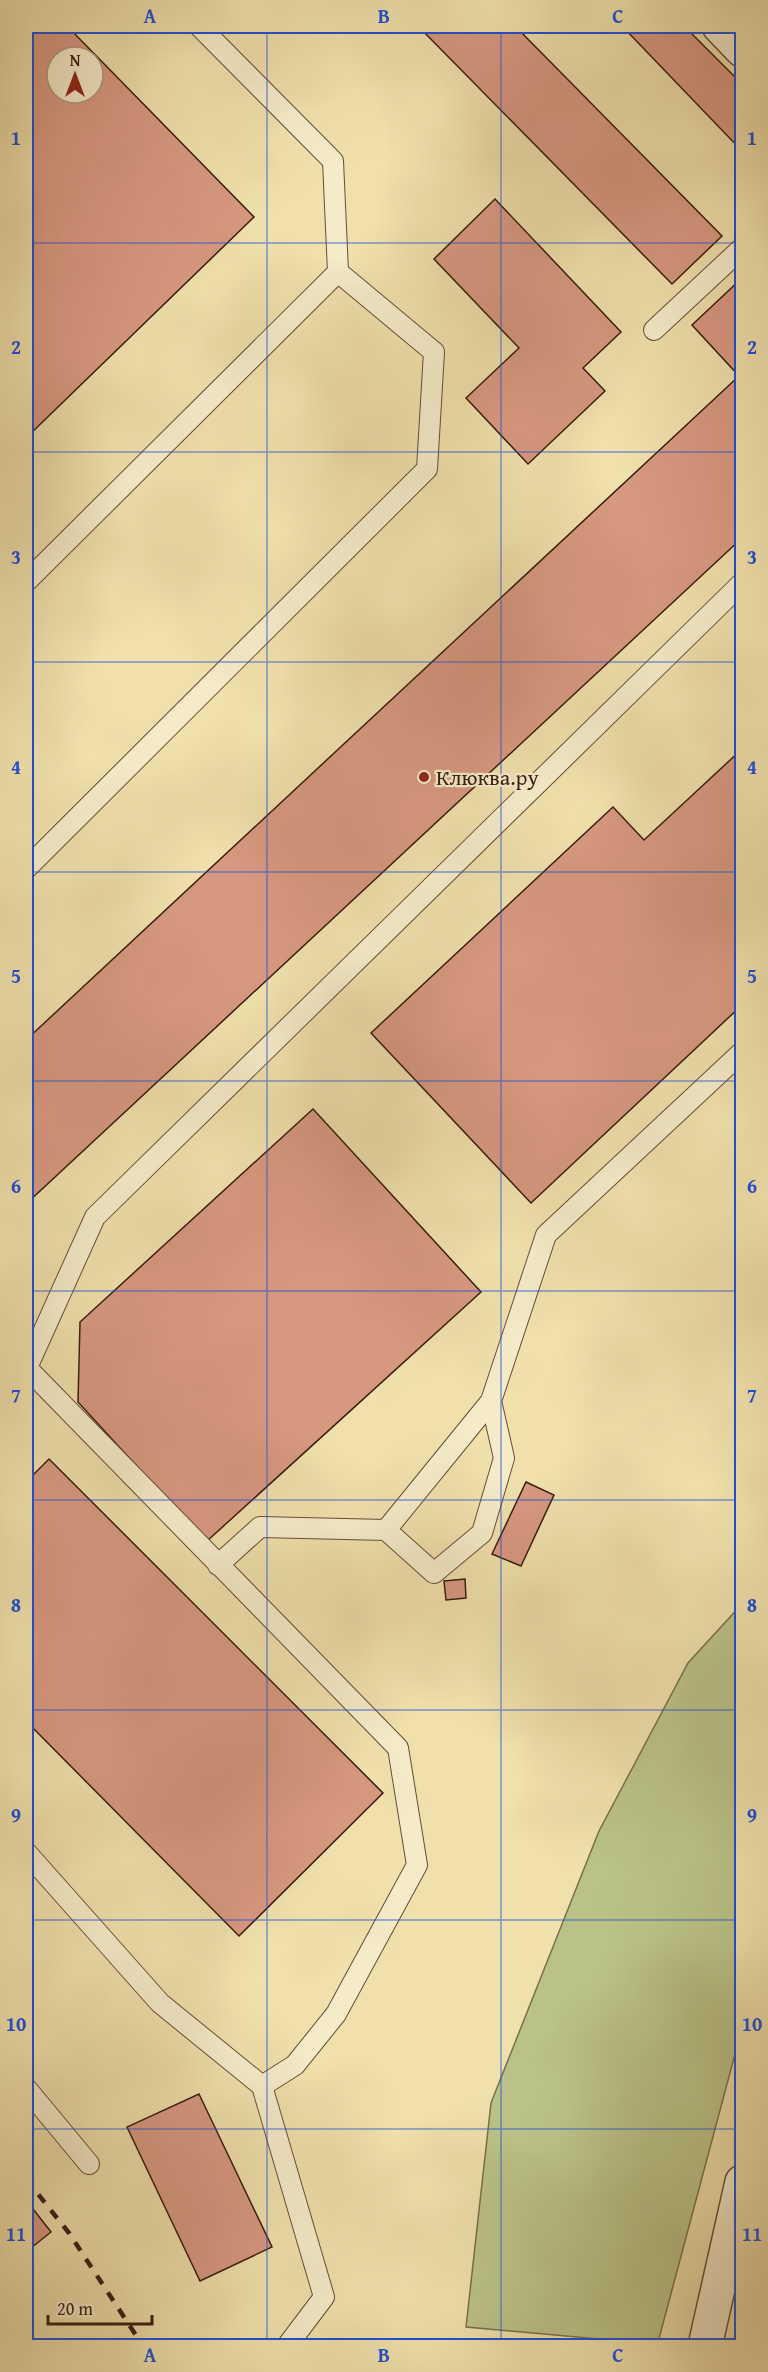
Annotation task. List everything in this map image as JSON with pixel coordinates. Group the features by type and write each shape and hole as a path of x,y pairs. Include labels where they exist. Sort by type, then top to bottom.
{"street":[{"path":"719,26 742,50"},
{"path":"705,2346 742,2182"}],"lane":[{"path":"26,869 427,469 434,352 338,272 333,161 199,26"},
{"path":"654,330 742,248"},
{"path":"26,582 338,272"},
{"path":"262,2086 295,2065 336,2014 417,1865 398,1749 26,1369 96,1217 742,583"},
{"path":"386,1530 491,1401 546,1235 742,1052"},
{"path":"218,1565 260,1527 386,1530 434,1573 482,1533 504,1458 491,1401"},
{"path":"26,1852 160,2003 262,2086 324,2297 287,2346"},
{"path":"26,2088 88,2164"}],"green space":[{"path":"742,1604 742,2028 657,2346 466,2327 491,2103 599,1831 688,1663"}],"building":[{"path":"26,26 67,26 86,45 45,45 45,105 105,105 105,65 254,217 26,438"},
{"path":"418,26 515,26 722,236 672,284"},
{"path":"622,26 684,26 742,84 742,151"},
{"path":"495,199 621,332 583,368 605,391 528,464 466,398 519,348 434,259"},
{"path":"742,278 742,538 26,1204 26,1040 739,376 692,325"},
{"path":"742,749 742,1005 531,1203 371,1033 613,807 644,840"},
{"path":"313,1109 481,1292 206,1542 78,1402 80,1322"},
{"path":"49,1459 383,1793 239,1936 26,1721 26,1482"},
{"path":"526,1482 554,1495 521,1566 492,1554"},
{"path":"465,1579 466,1598 446,1600 444,1581"},
{"path":"199,2094 272,2247 200,2281 127,2127"},
{"path":"26,2200 51,2232 26,2252"}],"railway":[{"path":"26,2179 69,2233 143,2346"}],"place":[{"name":"Клюква.ру","path":"424,777"}]}
